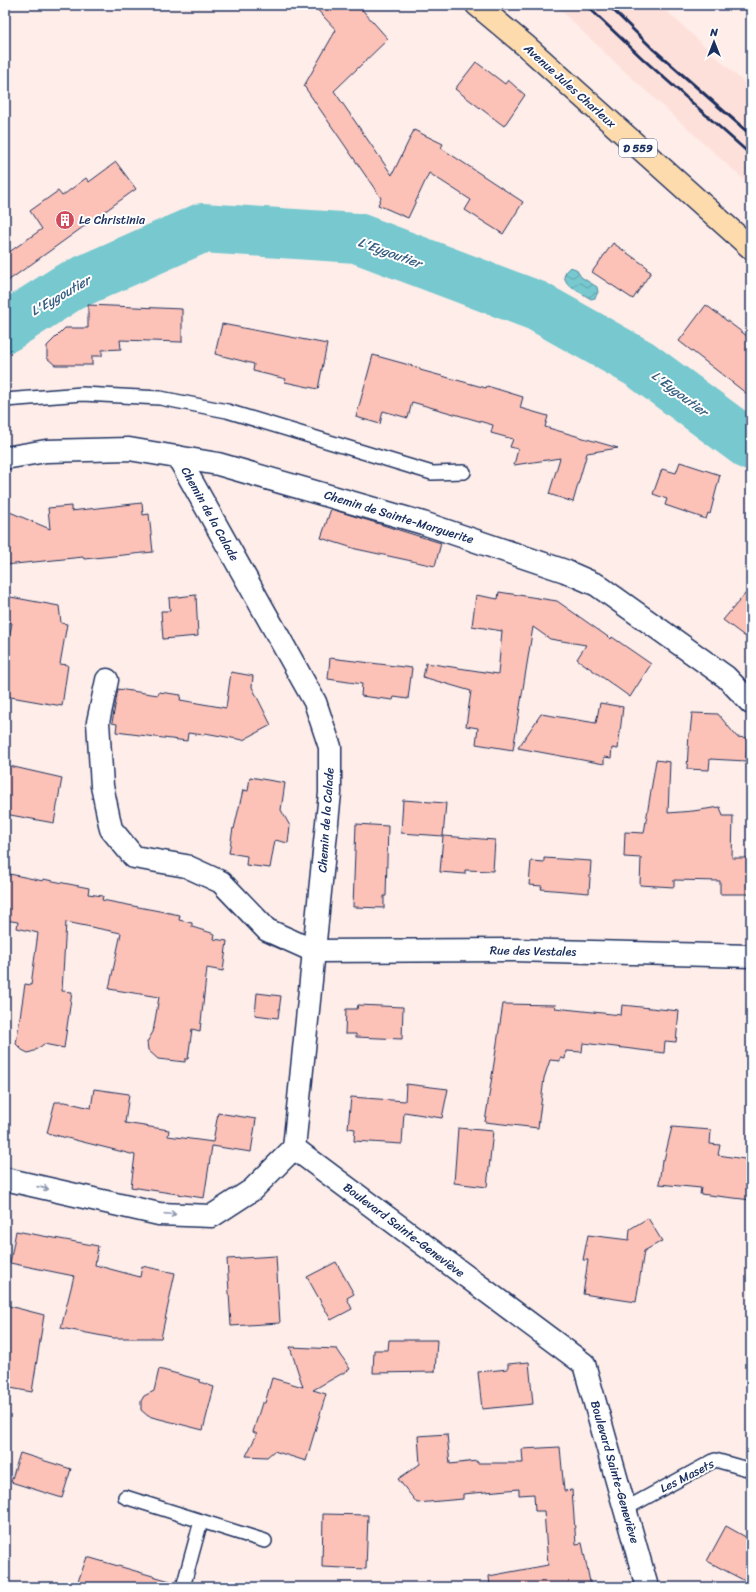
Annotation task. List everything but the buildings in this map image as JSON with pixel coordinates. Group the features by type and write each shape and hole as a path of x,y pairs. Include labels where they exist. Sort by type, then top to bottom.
{"main road":[{"name":"Avenue Jules Charleux","path":"478,5 526,46 751,248"},
{"name":"D 559","path":"490,5 526,46"}],"street":[{"name":"Chemin de Sainte-Marguerite","path":"5,458 46,451 129,449 218,464 423,523 565,571 597,585 726,677 751,703"},
{"name":"Chemin de la Calade","path":"178,457 316,702 330,747 330,792 294,1148"},
{"path":"106,680 98,722 102,786 111,829 134,857 186,866 221,882 267,930 314,951"},
{"name":"Rue des Vestales","path":"314,951 512,950 751,956"},
{"path":"5,1179 159,1214 212,1216 252,1190 294,1148"},
{"name":"Boulevard Sainte-Geneviève","path":"294,1148 584,1364 647,1587"}],"lane":[{"path":"5,400 82,394 160,398 226,412 432,473 464,472"},
{"name":"Les Masets","path":"625,1509 715,1460 751,1470"},
{"path":"125,1497 265,1541"},
{"path":"183,1587 201,1521"}],"shaded area":[{"path":"555,5 660,5 751,89 751,186 622,69"}],"water":[{"path":"570,267 576,269 581,277 597,287 598,292 595,298 591,299 568,285 564,277 566,271"}],"waterway":[{"name":"L'Eygoutier","path":"5,328 69,287 202,228 357,238 537,306 640,364 751,446"}],"railway":[{"path":"586,5 643,59 751,155"},
{"path":"608,5 652,48 751,135"}],"place":[{"name":"Le Christinia","path":"65,220"}]}
